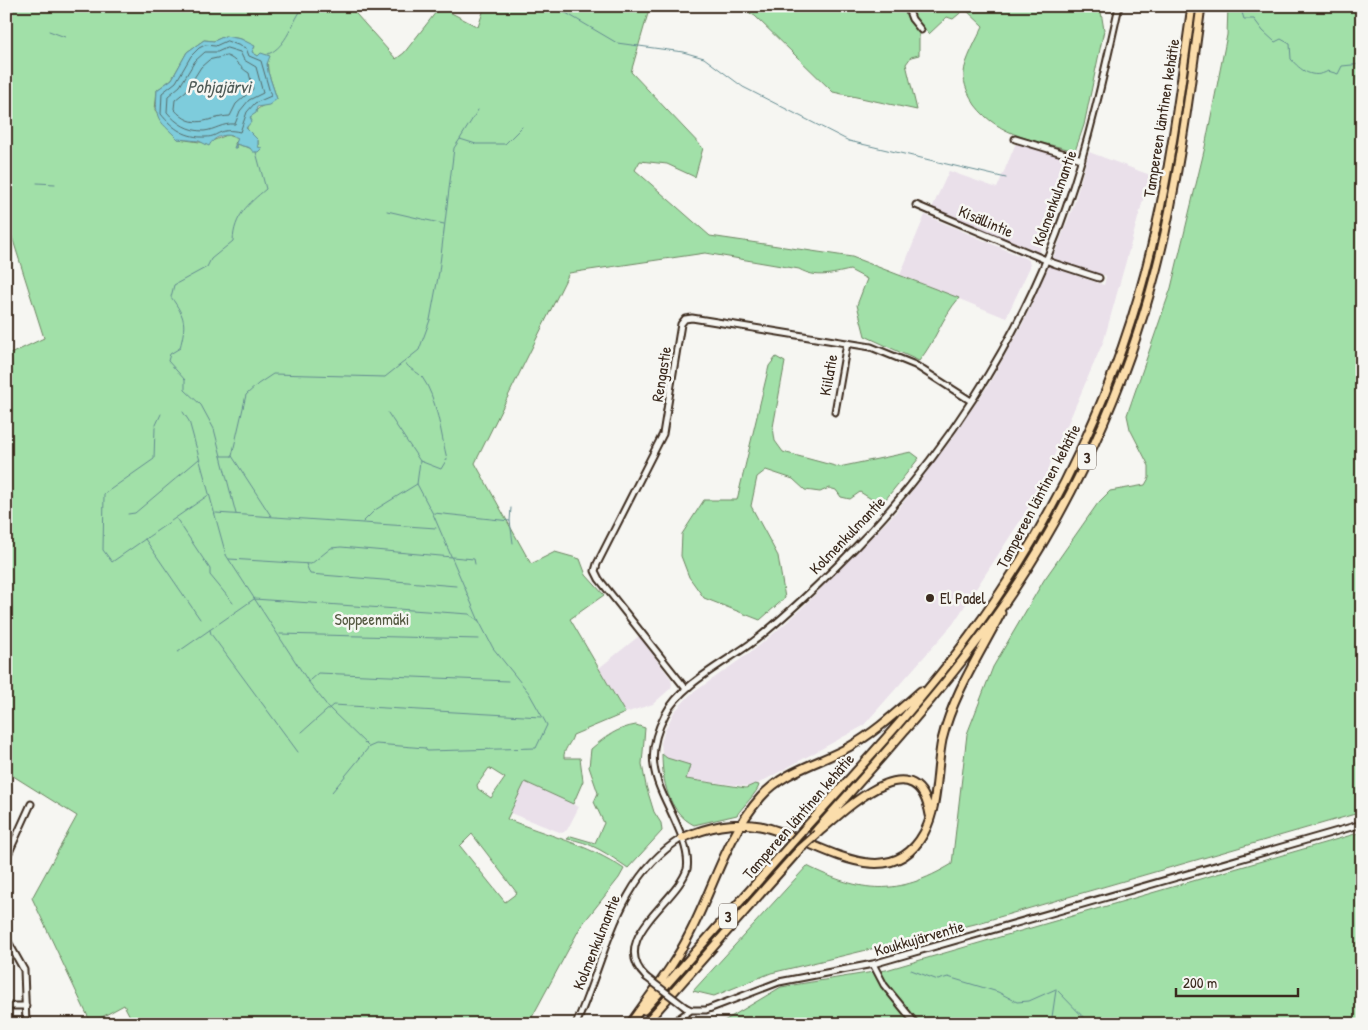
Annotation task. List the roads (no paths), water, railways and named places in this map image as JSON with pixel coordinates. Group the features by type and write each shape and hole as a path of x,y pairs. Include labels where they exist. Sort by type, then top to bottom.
{"highway":[{"name":"Tampereen läntinen kehätie","path":"631,1024 941,672 985,614 1032,542 1078,456 1106,391 1136,305 1155,234 1167,173 1192,6"},
{"name":"Tampereen läntinen kehätie","path":"645,1024 946,682 1010,594 1040,547 1086,459 1132,346 1164,236 1176,175 1201,6"},
{"path":"682,838 714,826 741,824 781,831 842,857 873,864 890,861 909,851 921,838 930,818 942,740 953,706 1010,594"},
{"path":"631,1024 688,938 741,824 760,798 776,782 796,770 848,747 872,732 941,672"},
{"path":"815,833 869,792 885,783 897,781 913,785 923,794 930,818"}],"street":[{"path":"907,6 912,19 922,30"},
{"name":"Kolmenkulmantie","path":"576,1024 617,916 632,888 659,854 682,838 657,785 654,751 665,715 686,689 761,635 842,561 906,491 971,401 1018,319 1046,260 1066,210 1082,159 1120,6"},
{"path":"1015,139 1082,159"},
{"name":"Kisällintie","path":"916,205 1046,260 1099,278"},
{"name":"Rengastie","path":"686,689 595,572 666,424 681,324 685,319 692,318 871,346 904,359 971,401"},
{"name":"Kiilatie","path":"834,412 847,343"},
{"path":"6,859 31,804"},
{"name":"Koukkujärventie","path":"690,1010 706,1010 779,982 873,964 1362,824"},
{"path":"671,1024 690,1010 646,977 636,964 636,943 645,927 684,874 688,858 682,838"},
{"path":"6,938 24,970 26,1024"},
{"path":"873,964 884,984 916,1024"},
{"path":"6,1006 26,1006"}],"water":[{"name":"Pohjajärvi","path":"225,36 241,39 255,46 252,52 258,56 261,53 270,56 267,64 268,72 277,99 269,105 257,107 256,113 250,117 252,121 246,128 258,140 258,147 262,148 258,152 253,152 250,148 236,144 236,148 234,148 238,138 230,135 217,137 209,146 199,141 178,139 157,114 157,90 172,79 187,52 204,40 214,41"}],"waterway":[{"path":"268,54 275,51 285,40 304,6"},
{"path":"540,6 566,13 617,43 683,52 704,58 743,87 849,141 1006,178"},
{"path":"1240,6 1244,19 1254,19 1275,42 1281,39 1290,44 1291,59 1298,67 1307,72 1322,74 1328,71 1338,74 1342,66 1362,64"},
{"path":"1356,6 1362,15"},
{"path":"49,31 65,37"},
{"path":"460,139 478,110"},
{"path":"232,456 246,395 273,374 385,377 419,350 430,320 439,272 454,148 460,139 476,144 505,144 522,127"},
{"path":"236,514 214,429 201,405 185,390 185,380 168,361 170,354 180,348 184,327 180,310 171,297 174,285 207,267 211,259 233,241 236,224 243,211 266,189 256,152"},
{"path":"37,183 55,184"},
{"path":"387,211 444,224"},
{"path":"405,362 422,377 427,385 438,416 447,459 441,469 420,461"},
{"path":"183,412 189,421 226,555 308,681 329,708 368,746"},
{"path":"332,792 369,747 376,744 425,748 427,751 536,748 547,725 529,693 493,648 479,621 433,514 417,484 420,461 388,413"},
{"path":"161,414 155,427 154,459 104,494 103,550 112,562 210,494"},
{"path":"221,456 232,456 271,516"},
{"path":"128,514 135,513 199,459"},
{"path":"363,522 375,510 417,484"},
{"path":"511,508 510,521 513,543"},
{"path":"216,513 436,528"},
{"path":"434,513 510,521"},
{"path":"176,518 210,569 210,575 233,603"},
{"path":"145,539 200,619"},
{"path":"229,559 311,564 331,548 341,547 474,559 475,564"},
{"path":"306,564 310,574 456,586"},
{"path":"178,652 254,599 469,614 479,621"},
{"path":"210,630 211,634 298,752"},
{"path":"280,634 479,639"},
{"path":"310,680 318,673 508,681"},
{"path":"302,732 333,705 541,717"},
{"path":"911,970 938,980 948,977 998,992 1017,1002 1029,1001 1056,989"},
{"path":"1051,1024 1056,990"},
{"path":"1057,990 1090,1024"}],"place":[{"name":"El Padel","path":"930,598"}],"park label":[{"name":"Soppeenmäki","path":"372,619"}]}
